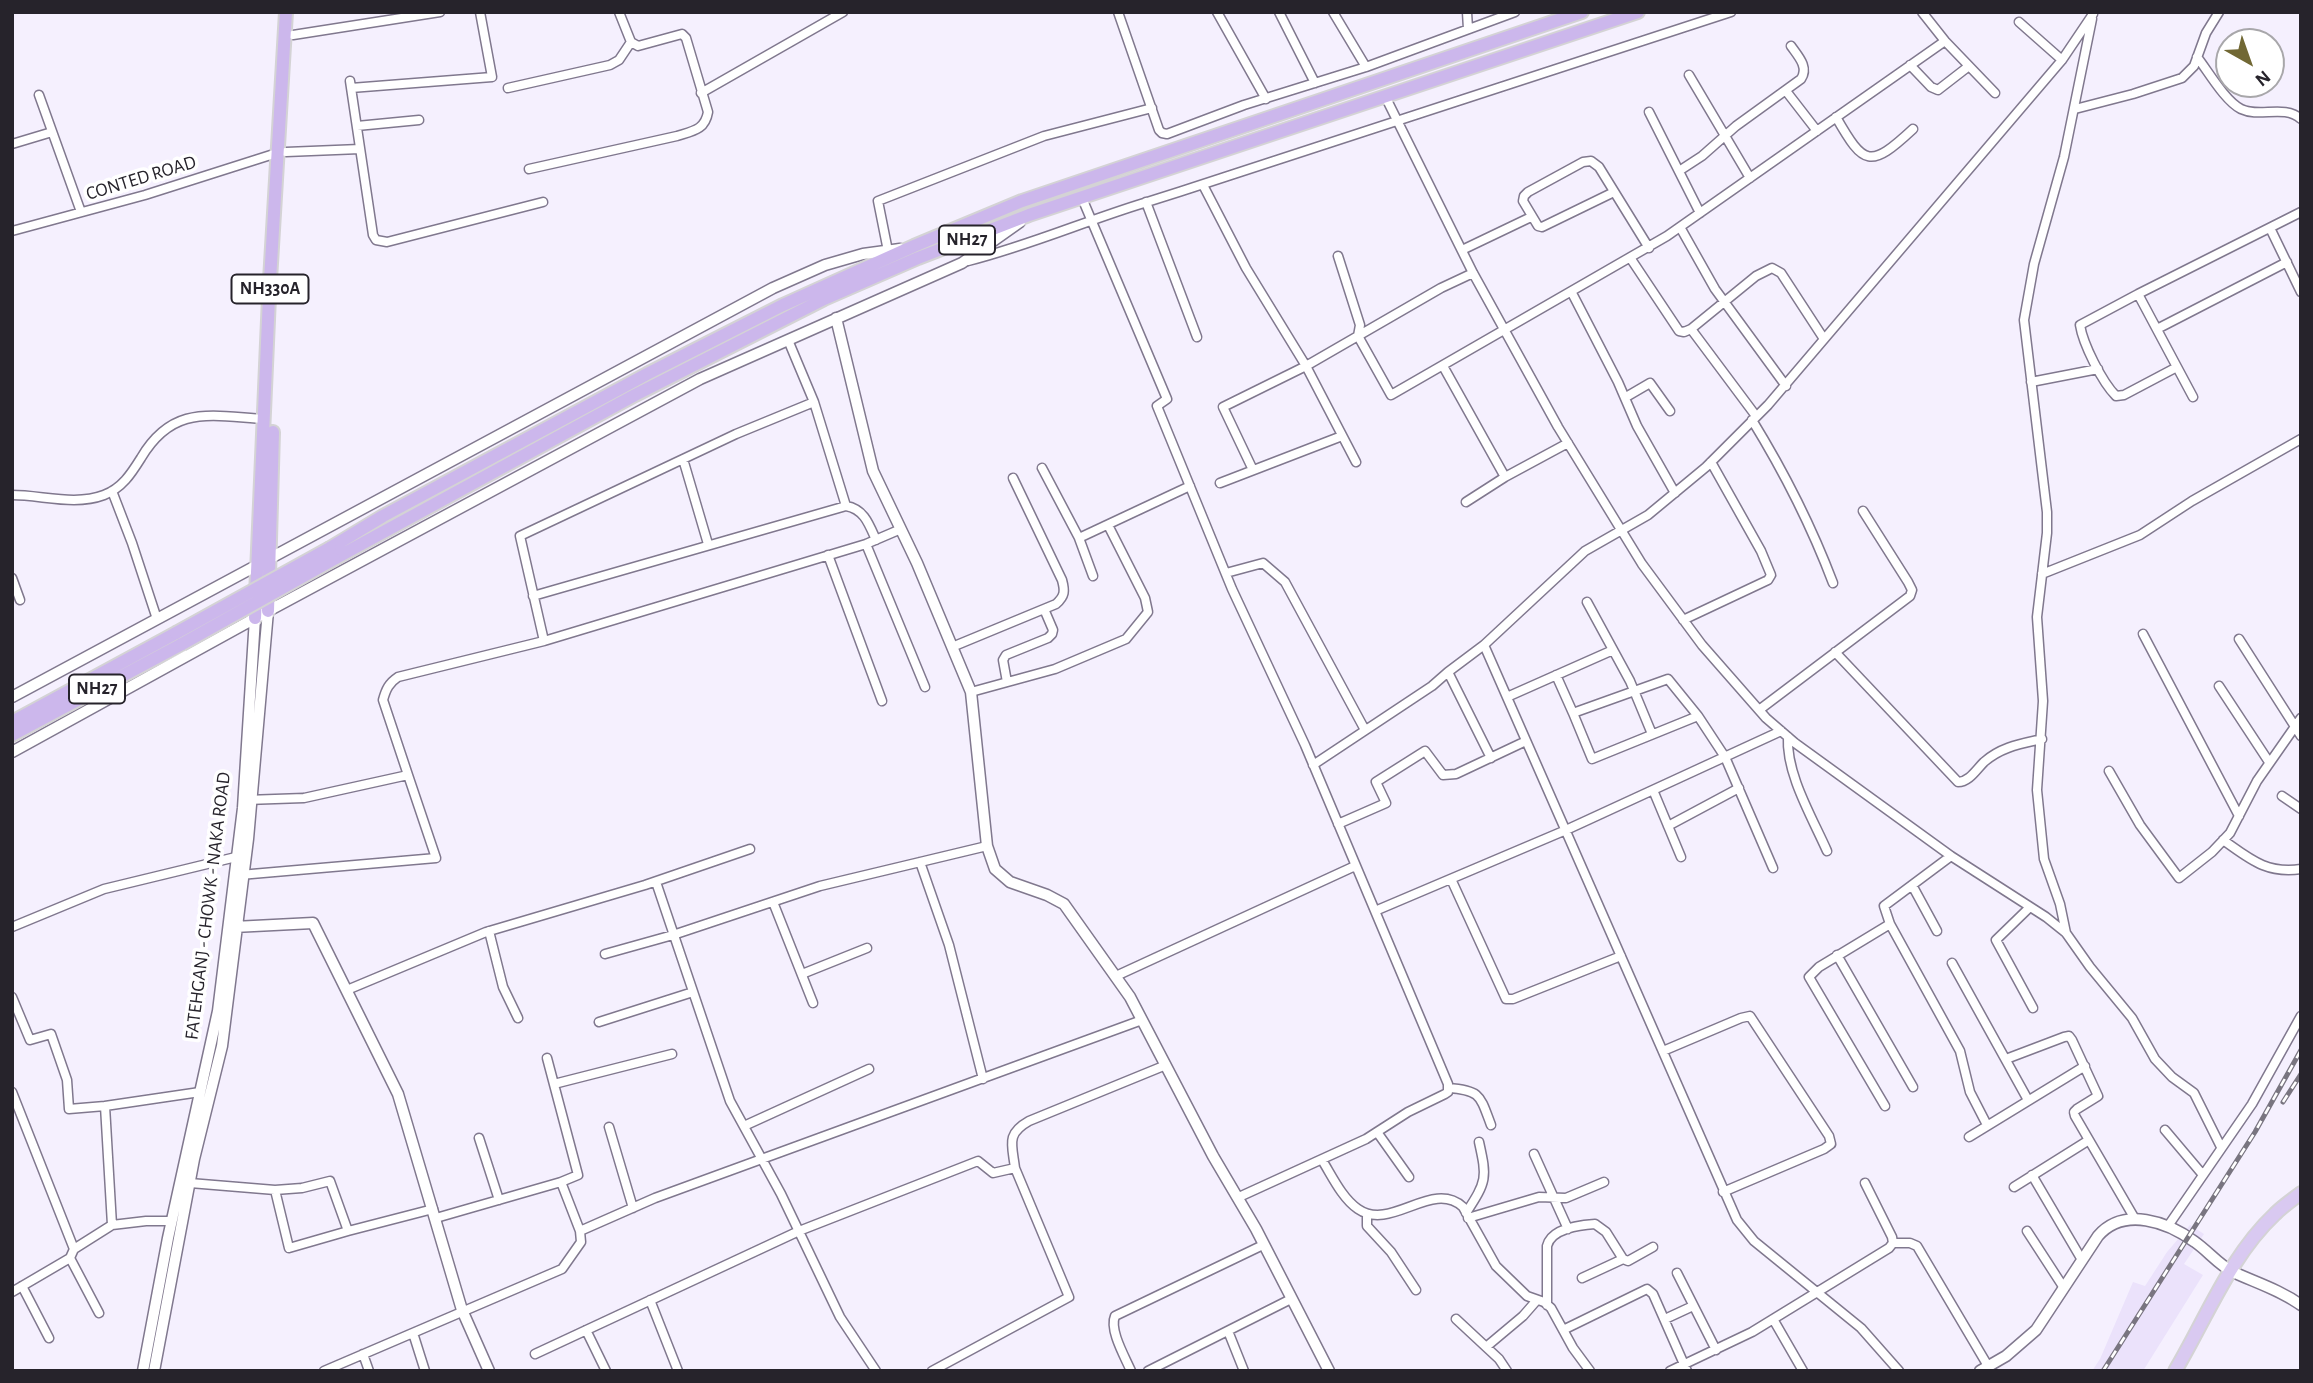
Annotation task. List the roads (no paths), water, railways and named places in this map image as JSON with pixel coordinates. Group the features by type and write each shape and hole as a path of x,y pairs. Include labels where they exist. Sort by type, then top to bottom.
{"highway":[{"name":"NH330A","path":"264,564 279,256 286,12"},
{"name":"NH330A","path":"268,611 264,564 265,419 281,153 295,12"},
{"name":"NH27","path":"332,554 383,516 647,374 783,305 915,246 1022,201 1582,12"},
{"name":"NH27","path":"12,735 179,638 332,554 635,394 824,299 918,258 1030,215 1638,12"},
{"name":"FATEHGANJ - CHOWK - NAKA ROAD","path":"255,618 264,564"},
{"name":"NH27","path":"12,722 179,638"}],"main road":[{"path":"2178,1369 2231,1271 2275,1214 2301,1194"}],"street":[{"path":"293,35 440,12"},
{"path":"480,12 492,77 351,85 373,235 380,242 387,242 543,202"},
{"path":"529,169 677,136 700,129 706,123 708,113 682,34 638,46 631,42 619,12"},
{"path":"701,93 842,12"},
{"path":"1118,12 1168,151"},
{"path":"1279,12 1315,83"},
{"path":"1333,12 1366,67"},
{"path":"1467,12 1468,29"},
{"path":"1164,134 1366,67 1515,12"},
{"path":"12,752 255,618 700,380 962,263 998,254 1090,220 1731,12"},
{"path":"1922,12 1945,41 1995,93"},
{"path":"2075,109 2114,100 2182,78 2190,72 2206,33 2219,12"},
{"path":"1220,13 1266,99"},
{"path":"1313,765 1432,686 1484,645 1585,551 1621,532 1675,493 1711,462 1786,386 2062,60 2093,13"},
{"path":"2066,933 2060,904 2044,859 2037,790 2042,739 2042,666 2037,617 2047,512 2024,320 2034,264 2075,109 2093,13"},
{"path":"2019,22 2062,60"},
{"path":"1338,256 1360,325 1358,336 1391,395 1649,248 1945,41"},
{"path":"508,88 610,65 619,60 631,42"},
{"path":"1679,171 1786,91 1804,74 1803,65 1791,46"},
{"path":"2197,57 2238,107 2263,113 2292,113 2301,119"},
{"path":"1910,65 1931,87 1938,90 1969,66"},
{"path":"1689,75 1750,178"},
{"path":"1786,91 1817,131"},
{"path":"39,95 81,212"},
{"path":"1385,96 1473,273 1568,443 1621,532 1702,645 1759,710 1785,734 1951,856 2066,933 2132,1018 2155,1059 2172,1077 2194,1093 2221,1147"},
{"path":"888,251 878,201 1044,136 1152,108"},
{"path":"1649,113 1700,214"},
{"path":"1836,117 1853,148 1862,155 1885,152 1913,129"},
{"path":"357,126 419,120"},
{"path":"12,144 52,132"},
{"name":"CONTED ROAD","path":"12,231 281,153 360,149"},
{"path":"1614,192 1542,227 1531,217 1523,201 1528,192 1583,162 1591,161 1596,163 1649,248"},
{"path":"1203,185 1246,268 1306,366 1356,462"},
{"path":"1082,198 1167,399 1157,406 1226,573 1313,765 1448,1088 1445,1094 1408,1112 1377,1132 1239,1197"},
{"path":"1146,202 1197,337"},
{"path":"2177,367 2116,396 2098,369 2081,333 2080,325 2301,212"},
{"path":"962,263 1030,215"},
{"path":"1462,250 1531,217"},
{"path":"1681,227 1709,280 1786,386"},
{"path":"2270,228 2301,292"},
{"path":"12,697 264,564 608,375 773,288 825,265 863,254 915,246"},
{"path":"1631,259 1674,326 1684,332 1764,270 1772,268 1777,270 1824,339"},
{"path":"2157,329 2287,262"},
{"path":"1252,470 1223,407 1306,366 1473,273"},
{"path":"1572,293 1626,397 1637,426 1675,493"},
{"path":"2138,294 2193,397"},
{"path":"836,318 873,471 971,692 987,846 995,869 1010,882 1064,904 1116,976 1213,1156 1239,1197 1329,1371"},
{"path":"1691,329 1754,418 1817,540 1833,583"},
{"path":"788,340 814,402 846,506"},
{"path":"1443,366 1505,477"},
{"path":"2031,382 2098,369"},
{"path":"1626,397 1650,383 1670,411"},
{"path":"544,641 520,536 683,459 814,402"},
{"path":"12,495 86,499 112,491 127,480 155,437 178,421 203,415 265,419"},
{"path":"1220,483 1342,436"},
{"path":"2042,574 2140,535 2192,501 2301,439"},
{"path":"1466,502 1505,477 1568,443"},
{"path":"683,459 708,544"},
{"path":"1683,620 1768,580 1771,575 1761,551 1711,462"},
{"path":"1042,468 1079,538 1093,576"},
{"path":"952,647 1056,604 1063,598 1065,591 1062,580 1013,478"},
{"path":"1079,538 1191,486"},
{"path":"112,491 157,619"},
{"path":"533,596 846,506 857,508 868,521 876,540"},
{"path":"1759,710 1910,596 1912,590 1863,511"},
{"path":"971,692 1055,669 1126,639 1148,612 1145,598 1108,524"},
{"path":"239,875 436,858 383,700 391,681 398,677 544,641 866,544 901,529"},
{"path":"866,544 925,687"},
{"path":"828,555 882,701"},
{"path":"1226,573 1263,563 1285,582 1365,730"},
{"path":"12,578 20,600"},
{"path":"1587,602 1635,691 1652,734"},
{"path":"1007,682 1003,660 1006,655 1052,634 1053,630 1044,609"},
{"path":"154,1371 190,1183 222,1045 268,611"},
{"name":"FATEHGANJ - CHOWK - NAKA ROAD","path":"239,875 236,857 247,800 255,618"},
{"path":"2143,634 2239,816"},
{"path":"2239,639 2301,736"},
{"path":"1484,645 1737,1220 1745,1233 1861,1328 1899,1371"},
{"path":"1507,697 1613,650"},
{"path":"1835,652 1958,782 1964,782 2004,749 2042,739"},
{"path":"1448,671 1491,758"},
{"path":"1556,675 1592,759 1698,716"},
{"path":"1573,713 1670,679 1725,757 1773,868"},
{"path":"2219,686 2269,762"},
{"path":"2109,771 2140,825 2179,878 2230,832 2269,762 2301,718"},
{"path":"1375,911 1566,830 1725,757 1785,734"},
{"path":"1785,734 1791,767 1827,851"},
{"path":"1338,824 1386,803 1376,782 1424,751 1443,775 1456,774 1526,741"},
{"path":"247,800 304,798 408,775"},
{"path":"1668,826 1739,789"},
{"path":"1653,790 1681,857"},
{"path":"2282,796 2301,809"},
{"path":"2223,841 2266,867 2283,872 2301,869"},
{"path":"605,954 673,935 820,886 987,846"},
{"path":"347,990 489,931 656,882 750,849"},
{"path":"1951,856 1884,906 1890,924 1960,1051 1970,1092 1987,1125"},
{"path":"12,928 104,889 236,857"},
{"path":"920,862 949,945 983,1079"},
{"path":"1116,976 1355,866"},
{"path":"1451,879 1506,999 1513,999 1621,956"},
{"path":"656,882 730,1101 799,1231 840,1317 876,1371"},
{"path":"1912,885 1937,931"},
{"path":"774,902 813,1003"},
{"path":"2030,907 1996,940 2032,1009"},
{"path":"233,927 313,923 398,1094 462,1310 489,1371"},
{"path":"1885,1106 1809,977 1837,955 1890,924"},
{"name":"FATEHGANJ - CHOWK - NAKA ROAD","path":"143,1371 233,927"},
{"path":"489,931 503,988 518,1018"},
{"path":"802,974 867,948"},
{"path":"1837,955 1913,1087"},
{"path":"1952,963 2028,1100"},
{"path":"600,1022 693,992"},
{"path":"12,997 30,1040 51,1034 67,1080 69,1109 200,1092"},
{"path":"1663,1051 1750,1016 1829,1136 1831,1144 1824,1149 1723,1192"},
{"path":"2168,1226 2252,1104 2301,1016"},
{"path":"580,1231 762,1159 1142,1020"},
{"path":"2006,1059 2069,1037 2098,1096 2074,1112 2135,1219"},
{"path":"554,1084 672,1054"},
{"path":"275,1190 289,1248 348,1231 499,1200 578,1175 547,1058"},
{"path":"932,1371 1069,1297 1015,1167 1012,1140 1015,1129 1166,1065"},
{"path":"1969,1137 2085,1066"},
{"path":"744,1126 869,1069"},
{"path":"1448,1088 1468,1089 1479,1095 1491,1125"},
{"path":"12,1092 72,1253 99,1313"},
{"path":"104,1106 112,1225"},
{"path":"609,1127 633,1208"},
{"path":"2165,1130 2203,1175"},
{"path":"1377,1132 1409,1177"},
{"path":"479,1138 499,1200"},
{"path":"2014,1186 2089,1140"},
{"path":"1467,1215 1484,1181 1479,1142"},
{"path":"1534,1154 1568,1229"},
{"path":"1322,1160 1349,1202 1367,1214 1379,1214 1446,1198 1455,1201 1467,1215 1496,1266 1527,1296 1547,1305"},
{"path":"535,1354 799,1231 978,1161 993,1173 1015,1167"},
{"path":"2032,1175 2082,1260"},
{"path":"190,1183 275,1190 302,1188 330,1181 348,1231"},
{"path":"324,1371 562,1269 581,1242 580,1231 561,1182"},
{"path":"1467,1215 1539,1197 1566,1198 1604,1182"},
{"path":"1865,1183 1893,1243"},
{"path":"1367,1214 1367,1226 1391,1252 1416,1290"},
{"path":"1893,1243 1910,1243 1917,1246 1984,1369 2006,1356 2036,1330 2104,1229 2135,1219 2151,1220 2168,1226 2194,1241 2231,1271 2283,1293 2301,1305"},
{"path":"12,1292 112,1225 172,1221"},
{"path":"1590,1371 1547,1305 1549,1238 1568,1229 1595,1224 1609,1236 1623,1259"},
{"path":"2027,1231 2064,1288"},
{"path":"1671,1371 1686,1368 1773,1319 1893,1243"},
{"path":"1131,1371 1113,1322 1115,1316 1263,1245"},
{"path":"1582,1278 1623,1259 1632,1261 1653,1247"},
{"path":"1676,1273 1716,1350"},
{"path":"22,1286 49,1338"},
{"path":"1563,1331 1647,1289 1653,1294 1686,1368"},
{"path":"1148,1371 1292,1299"},
{"path":"650,1300 678,1371"},
{"path":"1486,1347 1525,1314 1536,1300"},
{"path":"1665,1319 1693,1306"},
{"path":"1456,1319 1507,1371"},
{"path":"1773,1319 1802,1371"},
{"path":"586,1330 606,1371"},
{"path":"1228,1331 1244,1371"},
{"path":"413,1333 425,1371"},
{"path":"363,1354 369,1371"}],"railway":[{"path":"2103,1371 2255,1132 2301,1050"},
{"path":"2283,1102 2301,1074"}]}
